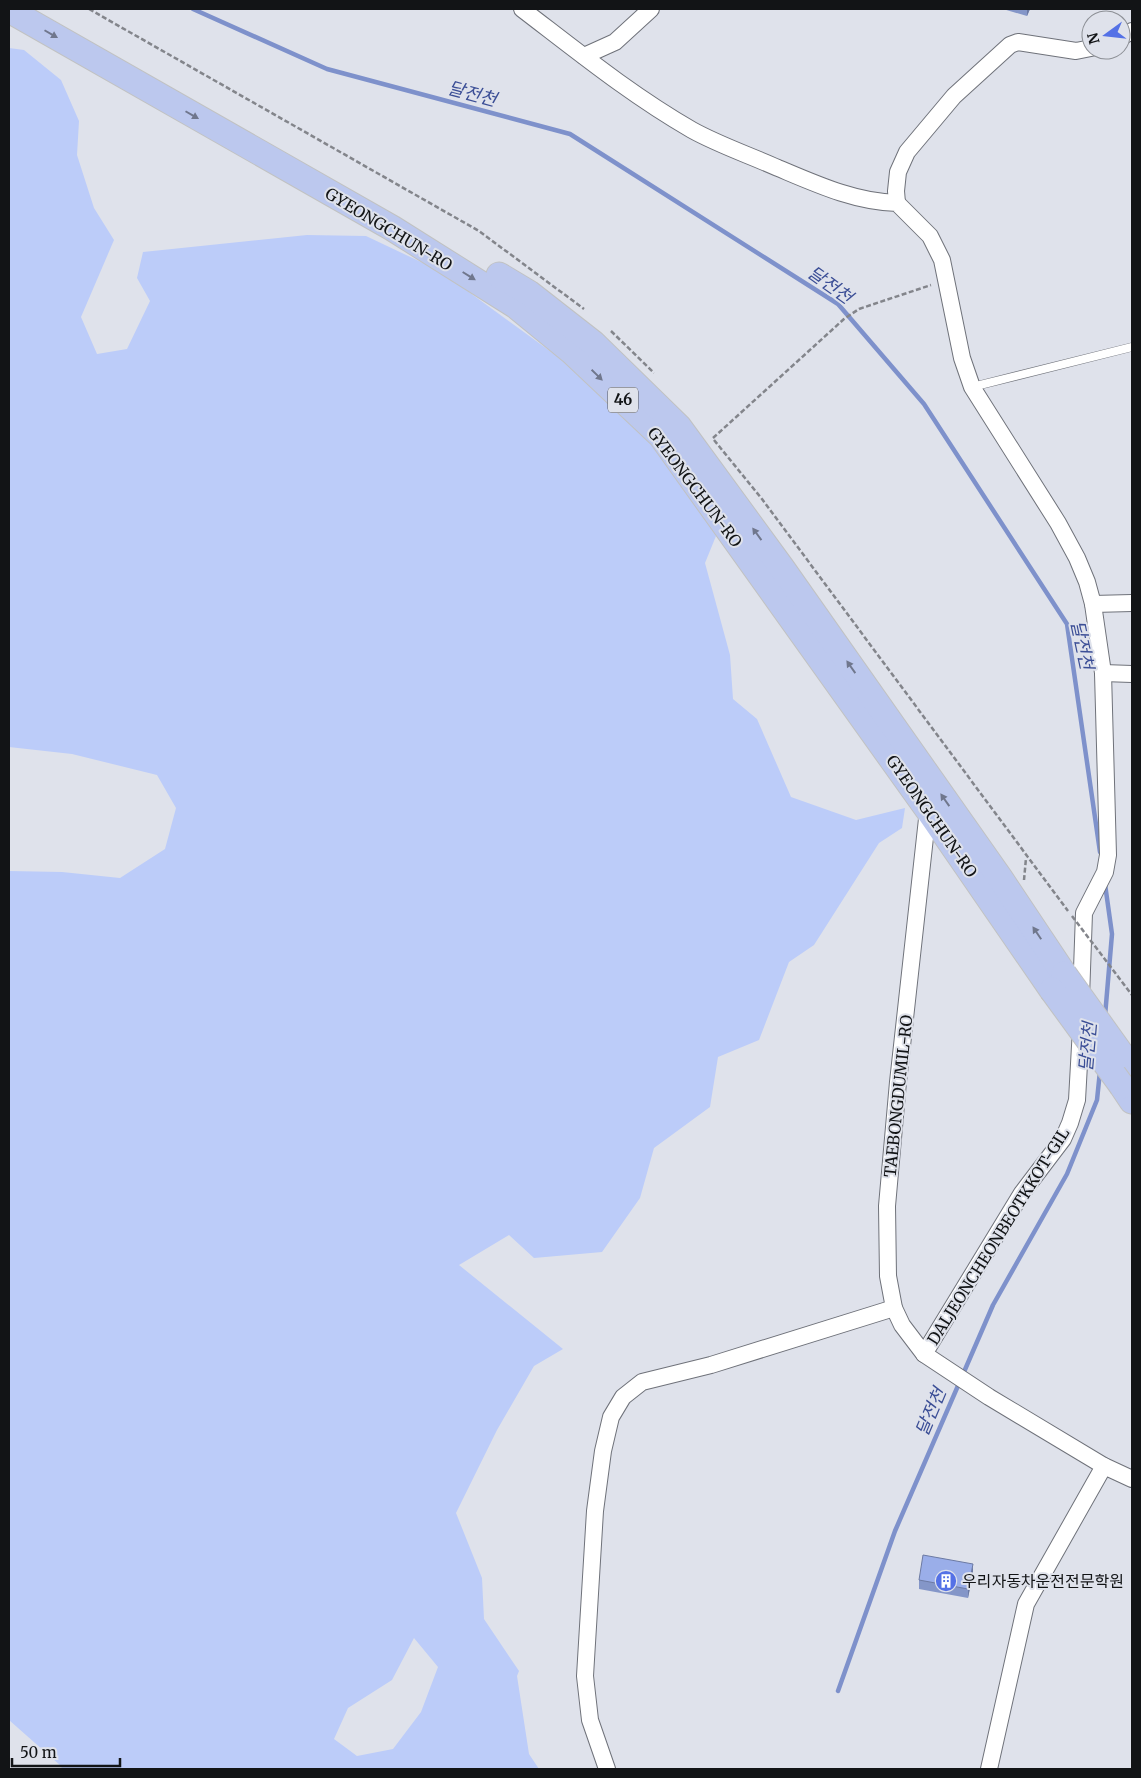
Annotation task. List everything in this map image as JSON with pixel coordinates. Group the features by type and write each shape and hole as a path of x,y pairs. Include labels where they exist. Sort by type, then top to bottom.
{"main road":[{"name":"GYEONGCHUN-RO","path":"40,9 428,231 528,293 593,344 678,427 782,568 1000,878 1058,982"},
{"name":"GYEONGCHUN-RO","path":"9,10 392,228 516,306 572,351 661,436 928,810 1058,982 1127,1078"}],"street":[{"path":"522,9 614,80 692,130 716,142 848,195 880,203 897,204"},
{"path":"584,56 615,42 651,9"},
{"path":"1081,50 1076,51 1018,42 1010,45 954,96 906,152 898,172 897,204 936,246 947,280 962,358 972,387 1074,551 1087,582 1093,604 1132,603"},
{"name":"DALJEONCHEONBEOTKKOT-GIL","path":"924,1354 1022,1193 1062,1139 1070,1123 1077,1100 1080,1046 1078,914 1104,872 1108,855 1103,673 1093,604"},
{"path":"1103,673 1132,674"},
{"name":"TAEBONGDUMIL-RO","path":"928,810 898,1082 887,1206 888,1276 894,1308 902,1325 924,1354 989,1397 1104,1466"},
{"path":"607,1769 590,1720 585,1676 595,1511 602,1451 611,1417 623,1397 642,1382 711,1365 894,1308"},
{"path":"989,1769 1026,1604 1104,1466 1132,1479"}],"lane":[{"path":"972,387 1132,347"}],"path":[{"path":"713,438 816,347 844,319 858,309 947,280"},
{"path":"1078,914 1132,995"}],"shaded area":[{"path":"9,48 24,50 61,80 79,121 77,155 94,208 114,240 81,317 97,354 127,349 150,301 137,278 143,252 307,235 366,236 440,271 565,362 668,457 716,536 705,563 730,655 733,699 757,719 791,797 856,820 905,808 902,828 879,843 814,945 789,962 759,1040 718,1057 710,1107 654,1148 640,1198 602,1252 534,1258 509,1235 459,1265 563,1349 534,1366 497,1430 456,1513 482,1578 484,1619 519,1671 517,1676 529,1754 539,1769 62,1769 61,1766 9,1720 9,871 62,872 120,878 165,849 176,808 157,775 72,754 9,747","holes":["414,1638 438,1667 421,1712 393,1749 357,1756 334,1739 348,1708 392,1680"]}],"building":[{"name":"우리자동차운전전문학원","path":"923,1555 973,1564 968,1589 919,1580"}],"waterway":[{"name":"달전천","path":"193,9 327,69 570,134 838,304 924,404 1067,624 1100,852"},
{"name":"달전천","path":"1105,884 1112,934 1105,1016"},
{"name":"달전천","path":"838,1691 895,1531 993,1305 1067,1174 1097,1100 1100,1071"}],"place":[{"name":"우리자동차운전전문학원","path":"946,1581"}]}
